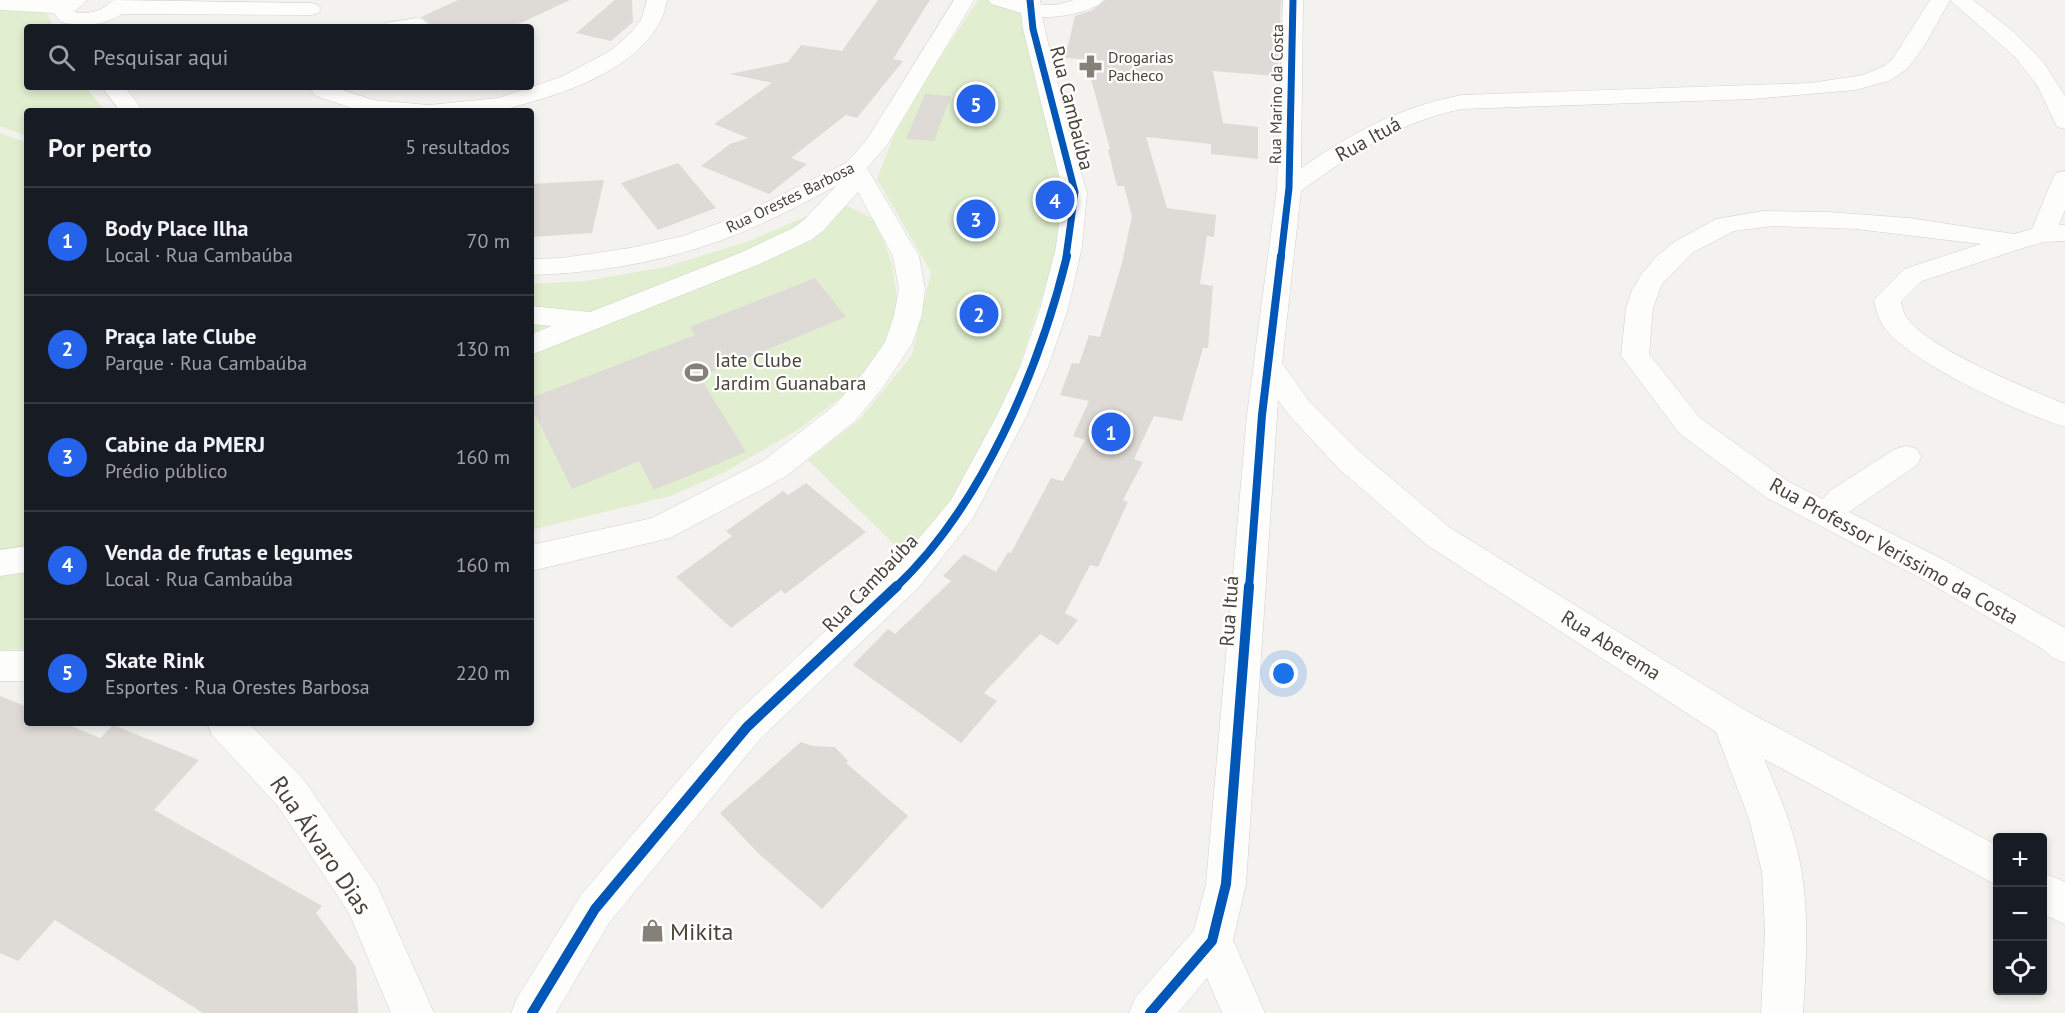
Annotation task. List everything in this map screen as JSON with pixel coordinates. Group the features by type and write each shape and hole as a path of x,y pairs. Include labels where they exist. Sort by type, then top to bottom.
{"street":[{"path":"462,108 497,104 560,86 611,61 644,32 657,0"},
{"name":"Rua Orestes Barbosa","path":"534,267 562,266 630,256 690,242 745,222 857,172 964,0"},
{"path":"998,0 1031,13 1066,11 1093,0"},
{"name":"Rua Marino da Costa","path":"1289,188 1293,0"},
{"name":"Rua Ituá","path":"1150,1013 1212,941 1226,884 1262,415 1289,188 1350,146 1396,120 1461,102 1567,96 1732,94 1861,83 1892,71 1911,49 1940,0"},
{"path":"1960,0 1984,17 2024,52 2059,95 2065,122"},
{"path":"0,4 104,15 121,4 312,12"},
{"name":"Rua Cambaúba","path":"532,1013 596,909 747,727 907,577 962,509 1011,417 1034,367 1054,309 1069,248 1075,192 1057,129 1031,13"},
{"path":"115,90 130,108"},
{"path":"322,90 370,107 384,108"},
{"path":"534,344 751,258 802,234 814,225 857,172 906,256 912,289 908,315 898,344 867,388 845,413 774,469 659,529 534,557"},
{"path":"2054,234 2065,178"},
{"name":"Rua Professor Verissimo da Costa","path":"2054,234 2014,242 1946,229 1857,219 1774,218 1727,225 1683,246 1650,282 1638,313 1635,356 1690,426 1778,490 1936,571 2053,638 2065,648"},
{"path":"2014,242 1913,275 1887,300 1893,320 1919,345 2065,416"},
{"path":"534,315 593,321"},
{"name":"Rua Aberema","path":"1269,365 1299,408 1350,461 1438,536 1730,721 1993,864"},
{"path":"1827,515 1842,499 1906,457"},
{"path":"0,563 24,559"},
{"path":"0,666 24,666"},
{"path":"1730,721 1759,790 1778,852 1785,911 1782,1013"},
{"name":"Rua Álvaro Dias","path":"228,726 291,793 363,899 412,1013"},
{"path":"2047,894 2065,904"},
{"path":"1212,941 1244,1013"}],"green space":[{"path":"978,0 993,0 1024,11 1067,191 1060,244 998,429 930,543 902,552 808,460 860,419 912,355 931,272 877,179 894,135 936,64"},
{"path":"0,7 44,8 52,24 24,24 24,90 88,90 103,108 24,108 24,135 0,126"},
{"path":"0,133 24,142 24,649 0,650"},
{"name":"Iate Clube Jardim Guanabara","path":"845,205 876,220 892,264 898,304 882,350 844,395 799,429 723,473 670,496 534,529 534,284 586,281 665,267 747,242 809,215"}],"building":[{"path":"458,0 570,0 518,24 429,24 421,17"},
{"path":"615,0 632,0 633,22 611,41 576,33"},
{"path":"878,0 930,0 893,59 903,61 857,118 846,115 791,158 807,164 769,194 701,166 730,144 748,138 714,124 772,83 730,74 788,62 801,45 842,51"},
{"path":"1105,0 1281,0 1278,72 1275,72 1275,76 1213,71 1223,123 1258,127 1258,159 1211,154 1211,144 1146,137 1167,208 1216,215 1214,237 1207,236 1200,284 1213,286 1208,348 1203,348 1182,421 1154,416 1134,459 1143,462 1123,500 1128,502 1098,567 1090,565 1065,613 1078,620 1058,645 1040,634 984,693 997,701 961,743 853,665 888,629 895,634 951,581 943,576 964,554 996,572 1008,552 1011,553 1051,478 1063,481 1085,440 1073,436 1089,401 1060,395 1072,363 1079,364 1089,335 1100,337 1122,263 1132,216 1124,186 1117,186 1108,150 1110,149 1089,72 1093,60 1065,58 1075,16 1093,10"},
{"path":"925,94 951,96 934,141 906,139"},
{"path":"678,163 716,208 658,230 621,183"},
{"path":"604,180 592,233 534,237 534,184"},
{"path":"815,278 846,317 700,377 746,452 654,490 639,461 572,489 534,413 534,397 695,335 690,327"},
{"path":"806,483 866,532 785,594 781,590 731,628 676,577 732,536 726,531 783,491 788,495"},
{"path":"0,696 24,706 24,726 71,726 100,738 112,726 115,726 199,760 154,810 322,906 316,913 356,967 358,1013 203,1013 55,920 18,961 0,953"},
{"path":"801,742 812,746 835,747 848,761 846,763 908,816 822,909 759,854 720,813"}],"cycle path":[{"path":"532,1013 595,909 747,727 907,577 962,509 1011,417 1034,367 1054,309 1069,247 1075,192 1033,29 1030,0"},
{"path":"1150,1013 1212,941 1226,884 1262,415 1289,188 1293,0"}],"place":[{"name":"Drogarias Pacheco","path":"1090,66"},
{"name":"Skate Rink","path":"976,104"},
{"name":"Venda de frutas e legumes","path":"1055,200"},
{"name":"Cabine da PMERJ","path":"976,219"},
{"name":"Praça Iate Clube","path":"979,314"},
{"name":"Iate Clube Jardim Guanabara","path":"697,372"},
{"name":"Body Place Ilha","path":"1111,432"},
{"name":"Mikita","path":"652,931"}]}
